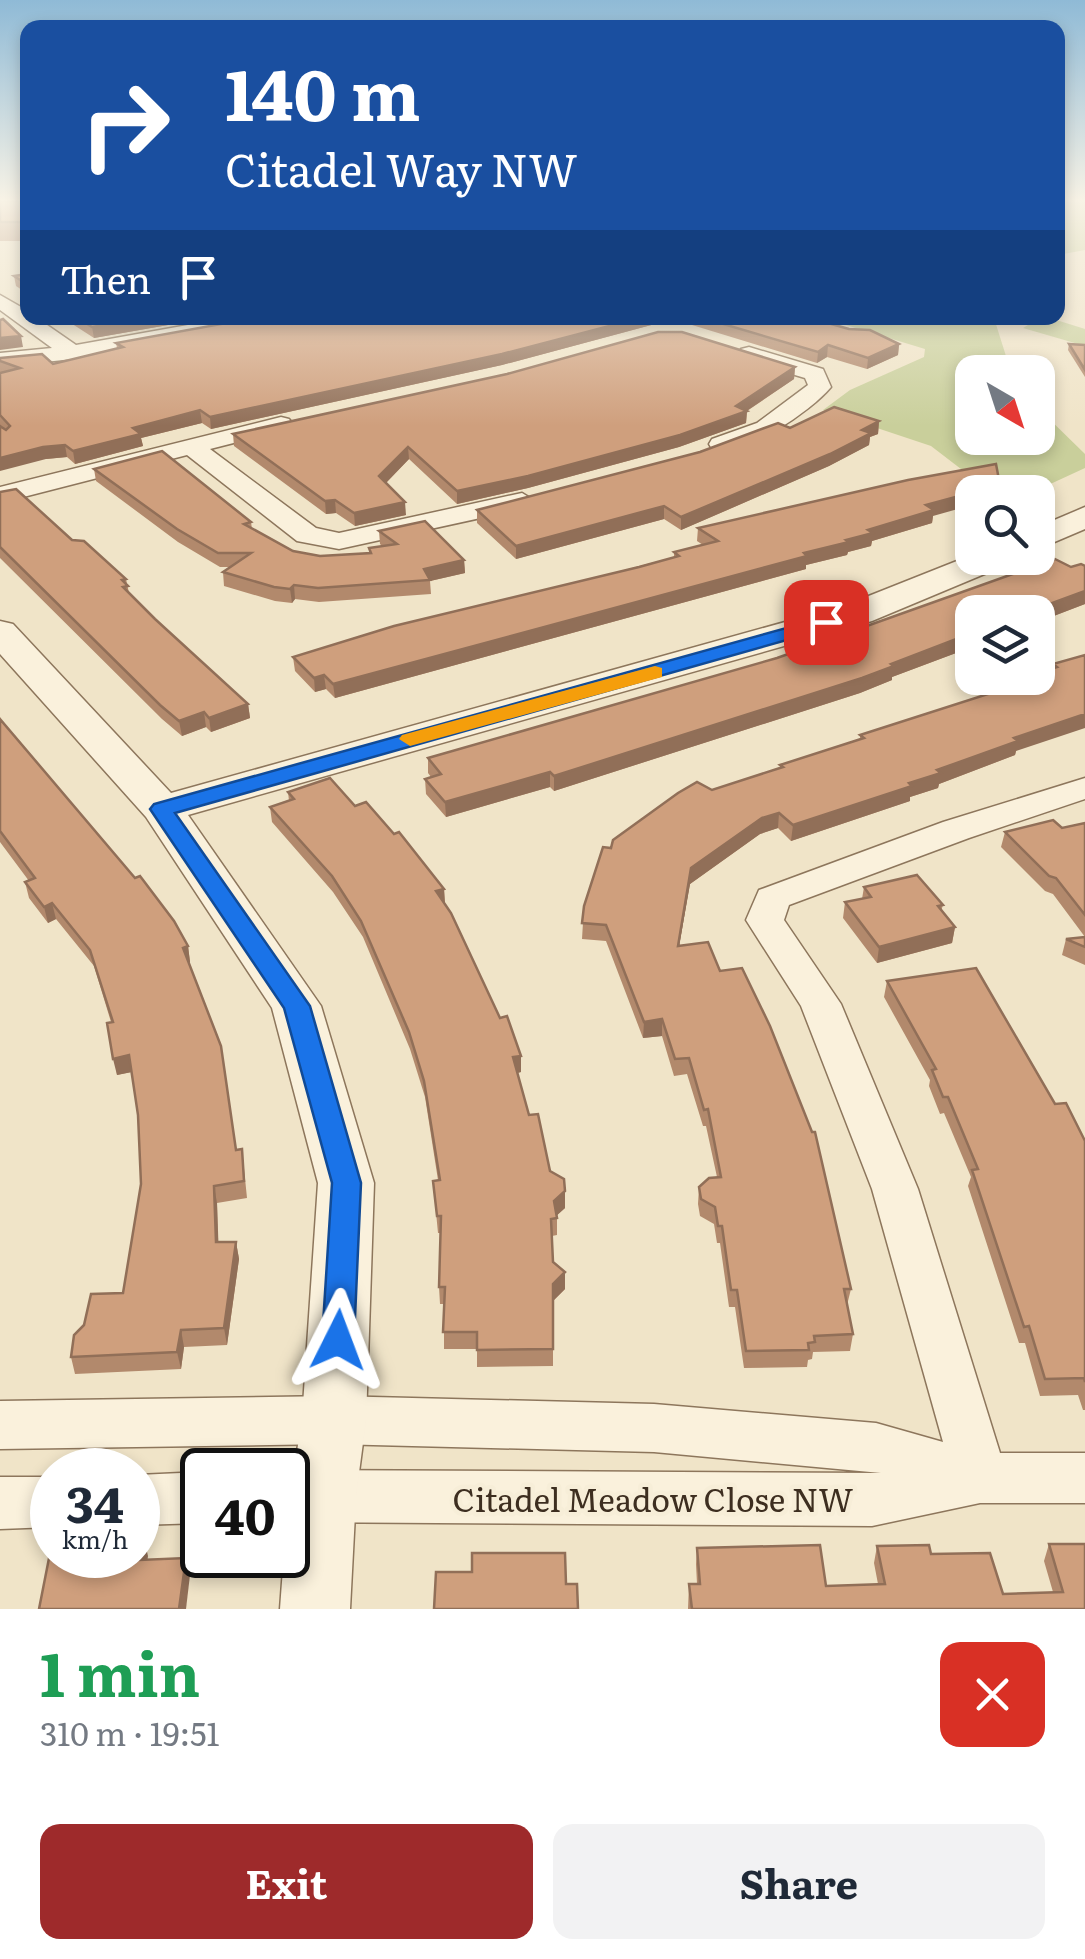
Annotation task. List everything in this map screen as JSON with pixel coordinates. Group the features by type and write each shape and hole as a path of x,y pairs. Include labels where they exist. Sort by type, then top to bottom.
{"street":[{"path":"34,325 72,352"},
{"path":"0,360 72,352 220,325"},
{"path":"704,451 765,428 820,387 814,374 721,345"},
{"path":"0,371 72,352"},
{"path":"0,495 189,444 300,420"},
{"path":"189,444 307,535 339,541 550,494"},
{"path":"1055,502 1085,488"},
{"path":"1055,531 1085,517"},
{"path":"652,660 955,545"},
{"path":"151,797 652,660 858,613 955,574"},
{"path":"0,632 151,797 296,1006 346,1183 334,1420 310,1482"},
{"path":"980,1478 895,1189 821,1004 765,920 772,898 956,830 1085,788"},
{"name":"Citadel Meadow Close NW","path":"0,1425 334,1420 654,1428 876,1447 980,1478"},
{"name":"Citadel Meadow Close NW","path":"310,1495 872,1500 980,1478 1085,1478"},
{"path":"0,1504 30,1503"},
{"path":"310,1558 314,1609"}],"green space":[{"path":"1065,323 1085,329 1085,346 1023,328"},
{"path":"846,325 996,325 1006,355 955,355 955,455 1055,455 1055,425 1085,454 1085,468 1055,482 1055,475 969,475 931,446 823,410 850,390 924,357 925,349"}],"building":[{"path":"3,319 21,336 0,338"},
{"path":"215,325 613,325 502,354 210,417 200,410 133,428 141,434 73,451 65,445 43,447 0,458 0,426 6,430 10,426 0,415 0,373 20,368 0,358 42,354 53,364 123,347 116,343"},
{"path":"727,325 835,325 870,330 899,344 868,358 828,345 818,352"},
{"path":"658,332 682,332 795,367 736,406 747,411 680,435 457,491 408,447 379,476 405,502 354,513 335,500 325,501 233,434 507,374"},
{"path":"1069,344 1085,345 1085,370"},
{"path":"834,407 879,421 862,430 871,433 830,454 681,517 664,506 516,546 477,510 700,452 778,423 790,428"},
{"path":"162,451 251,522 244,524 293,551 320,556 371,553 369,548 397,544 379,531 425,521 464,560 424,569 430,580 318,588 274,587 223,572 251,553 218,553 177,529 94,469"},
{"path":"996,464 998,475 955,475 955,497 926,505 934,510 868,530 873,533 846,540 849,542 804,553 807,556 333,684 324,675 314,678 293,657 394,626 639,567 679,556 674,552 718,541 698,528"},
{"path":"16,489 72,540 84,541 126,579 122,580 128,586 123,587 248,704 209,718 204,712 179,721 160,705 0,547 0,492"},
{"path":"1055,559 1071,567 1085,566 1085,591 1055,602 1055,595 955,595 955,640 862,678 554,776 550,772 445,802 425,779 441,774 428,758 777,658 1010,575 1055,575"},
{"path":"1085,655 1085,714 937,770 941,773 909,783 912,786 793,825 779,813 762,818 691,868 678,946 708,942 720,971 742,968 815,1132 851,1289 844,1289 853,1334 814,1336 815,1342 808,1343 809,1350 746,1351 737,1290 731,1290 722,1226 718,1226 715,1207 701,1199 699,1187 709,1178 721,1177 708,1109 704,1110 689,1058 675,1059 662,1019 644,1022 606,925 582,923 603,847 611,848 613,840 697,782 712,790 864,738 860,735 985,695 1055,695 1055,663"},
{"path":"0,719 135,878 140,876 174,921 188,946 183,948 221,1046 236,1150 242,1149 244,1181 214,1186 216,1242 236,1242 224,1328 181,1330 177,1352 71,1357 74,1335 84,1325 91,1294 123,1293 141,1184 138,1115 129,1055 113,1059 107,1023 113,1022 90,950 52,903 44,907 25,882 35,878 0,831"},
{"path":"330,778 355,806 366,802 394,834 399,832 444,889 436,891 451,913 500,1018 507,1016 521,1056 513,1057 529,1115 538,1114 550,1171 564,1179 565,1191 554,1201 557,1218 551,1219 553,1262 565,1272 553,1284 553,1349 477,1350 477,1332 443,1332 445,1287 439,1287 441,1216 437,1216 433,1181 440,1180 424,1081 409,1032 361,921 332,876 270,807 294,799 288,792"},
{"path":"1053,820 1062,828 1085,823 1085,915 1056,878 1049,876 1005,832"},
{"path":"917,875 943,905 938,906 955,927 879,947 845,902 871,897 864,887"},
{"path":"1085,937 1085,947 1066,939"},
{"path":"976,968 1055,1104 1066,1103 1085,1141 1085,1382 1084,1378 1045,1379 972,1170 978,1169 948,1097 943,1097 932,1070 936,1069 887,981"},
{"path":"1049,1544 1085,1544 1085,1609 692,1609 689,1584 700,1584 697,1548 820,1545 826,1586 885,1584 877,1546 929,1545 931,1554 990,1553 1003,1594 1063,1592"},
{"path":"472,1553 565,1553 566,1584 577,1584 578,1609 434,1609 436,1572 472,1572"},
{"path":"180,1558 180,1578 183,1578 179,1609 39,1609 45,1578 160,1578 160,1559"}],"slow traffic":[{"path":"410,739 655,672"}],"route":[{"path":"338,1340 346,1183 296,1006 162,809 826,622"}]}
